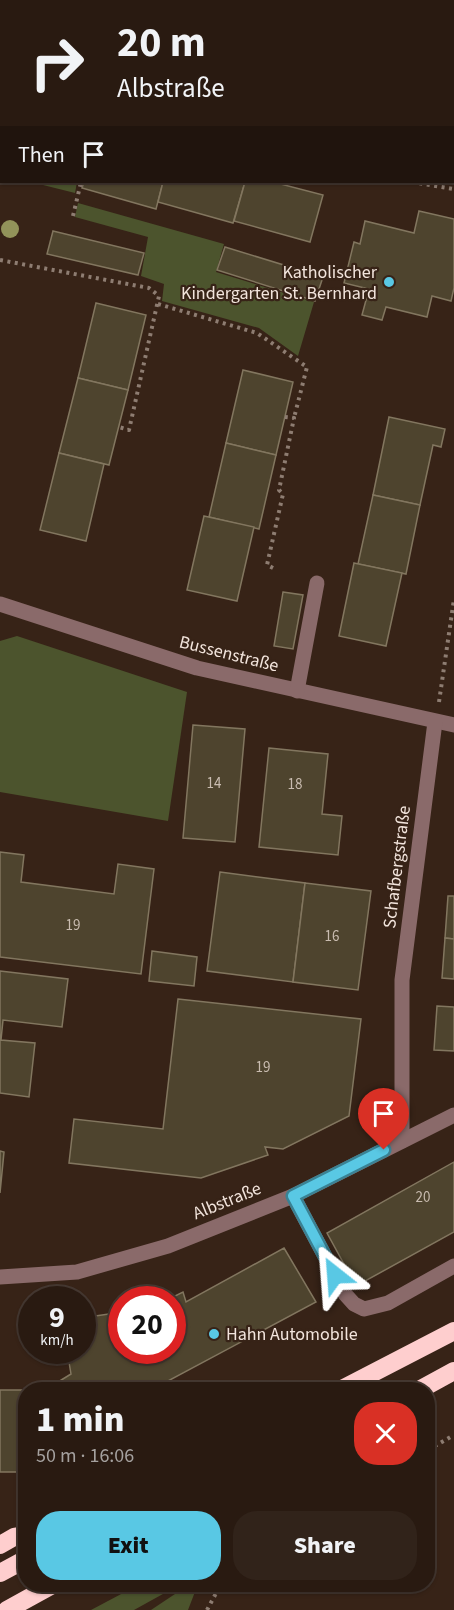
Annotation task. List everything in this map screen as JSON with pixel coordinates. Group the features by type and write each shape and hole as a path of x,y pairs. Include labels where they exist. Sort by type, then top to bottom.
{"highway":[{"path":"356,1382 454,1331"},
{"path":"434,1382 454,1371"},
{"path":"0,1545 18,1536"},
{"path":"0,1573 18,1563"},
{"path":"7,1610 40,1592"}],"street":[{"path":"297,691 317,583"},
{"name":"Bussenstraße","path":"0,604 197,668 454,725"},
{"name":"Schafbergstraße","path":"402,1141 402,980 435,722"},
{"name":"Albstraße","path":"0,1277 77,1272 168,1246 293,1196 454,1115"},
{"path":"293,1196 345,1294 354,1304 364,1309 388,1303 454,1266"}],"path":[{"path":"73,216 81,183"},
{"path":"418,183 454,189"},
{"path":"0,260 149,288 159,296 129,430 119,427"},
{"path":"158,304 257,333 307,367 279,490 283,494 267,566 273,568"},
{"path":"285,417 294,418"},
{"path":"435,722 454,599"},
{"path":"435,1446 454,1435"},
{"path":"207,1610 217,1592"}],"green space":[{"path":"35,183 77,183 75,193"},
{"path":"78,203 224,244 216,272 314,302 298,356 259,328 162,301 164,284 141,276 148,237 75,217"},
{"path":"17,636 187,692 168,821 0,792 0,641"},
{"path":"125,1592 167,1592 134,1610 91,1610"},
{"path":"178,1592 195,1592 188,1610 151,1610"}],"building":[{"path":"84,183 163,183 156,209 82,188"},
{"path":"163,183 245,183 233,223 158,202"},
{"path":"245,183 277,183 323,195 310,242 234,221"},
{"path":"419,211 454,219 454,288 451,301 432,296 427,317 386,307 382,320 362,315 369,289 344,283 354,242 360,244 365,221 414,233"},
{"path":"53,231 144,253 138,275 47,254"},
{"path":"225,247 323,277 315,301 217,270"},
{"path":"96,303 146,315 128,390 78,378"},
{"path":"243,370 293,382 276,455 226,443"},
{"path":"78,378 128,390 109,465 59,453"},
{"path":"389,417 445,429 441,447 433,445 420,505 373,495"},
{"path":"226,443 276,455 259,529 209,517"},
{"path":"59,453 104,464 86,541 40,530"},
{"path":"373,495 420,505 406,574 358,564"},
{"path":"204,516 254,527 237,601 187,590"},
{"path":"354,563 402,573 386,646 339,636"},
{"path":"283,592 303,595 293,649 274,646"},
{"path":"193,725 245,729 235,842 183,838"},
{"path":"269,748 328,754 322,814 342,816 338,855 259,847"},
{"path":"0,852 24,855 21,882 114,894 118,864 154,869 141,974 0,957"},
{"path":"220,872 305,883 293,982 207,971"},
{"path":"305,883 371,891 358,990 293,982"},
{"path":"448,896 454,896 454,939 445,938"},
{"path":"445,938 454,939 454,979 442,978"},
{"path":"152,951 197,957 194,986 149,981"},
{"path":"0,971 68,979 62,1027 3,1020 1,1040 35,1043 29,1097 0,1093"},
{"path":"178,999 361,1019 349,1116 283,1149 265,1147 268,1155 201,1178 69,1163 74,1119 163,1129"},
{"path":"437,1006 454,1007 454,1051 434,1050"},
{"path":"0,1151 4,1152 0,1193"},
{"path":"454,1162 454,1232 356,1286 327,1233"},
{"name":"Hahn Automobile","path":"284,1248 316,1302 166,1382 58,1382 71,1374 69,1364 96,1364 96,1316 108,1314 108,1364 186,1364 186,1302"},
{"path":"0,1390 18,1390 18,1472 0,1472"}],"place":[{"name":"Katholischer Kindergarten St. Bernhard","path":"389,282"},
{"name":"Hahn Automobile","path":"214,1334"}],"route":[{"path":"335,1275 293,1196 384,1150"}]}
